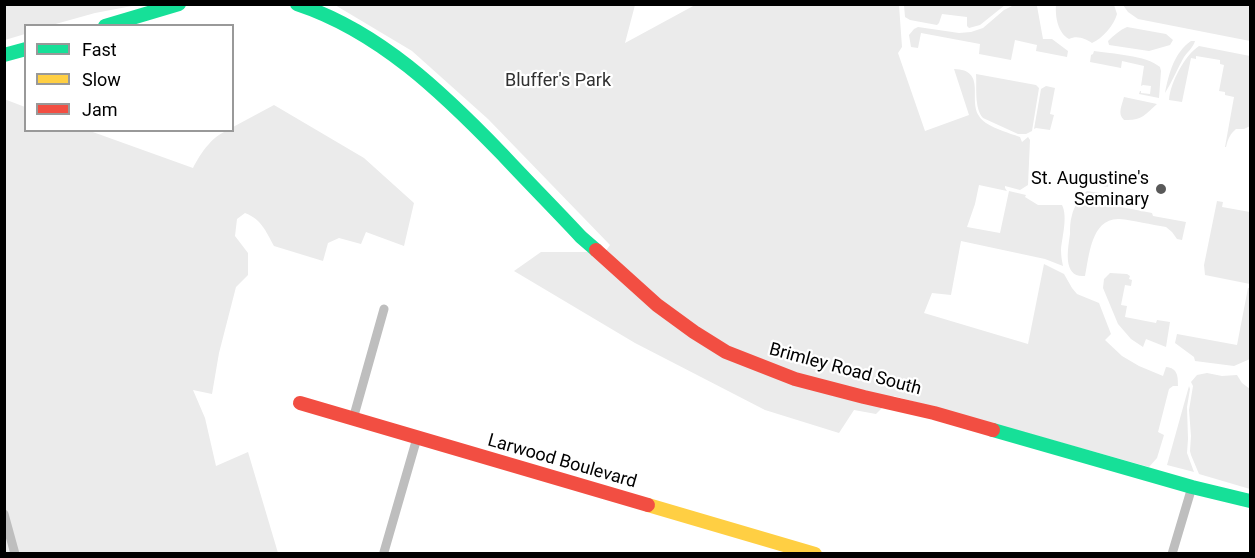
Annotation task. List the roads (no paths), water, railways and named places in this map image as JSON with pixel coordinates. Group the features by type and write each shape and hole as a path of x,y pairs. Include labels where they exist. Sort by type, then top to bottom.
{"street":[{"path":"112,24 179,4"},
{"name":"Brimley Road South","path":"297,4 344,23 403,62 432,85 461,112 581,237 657,305 726,352 795,379 864,398 945,416 1192,487 1251,501"},
{"path":"4,55 24,50"},
{"path":"353,419 384,309"},
{"name":"Larwood Boulevard","path":"300,403 815,554"},
{"path":"384,552 417,438"},
{"path":"1172,554 1192,487"},
{"path":"4,514 15,554"}],"place":[{"name":"St. Augustine's Seminary","path":"1161,189"}],"park label":[{"name":"Bluffer's Park","path":"558,81"}]}
